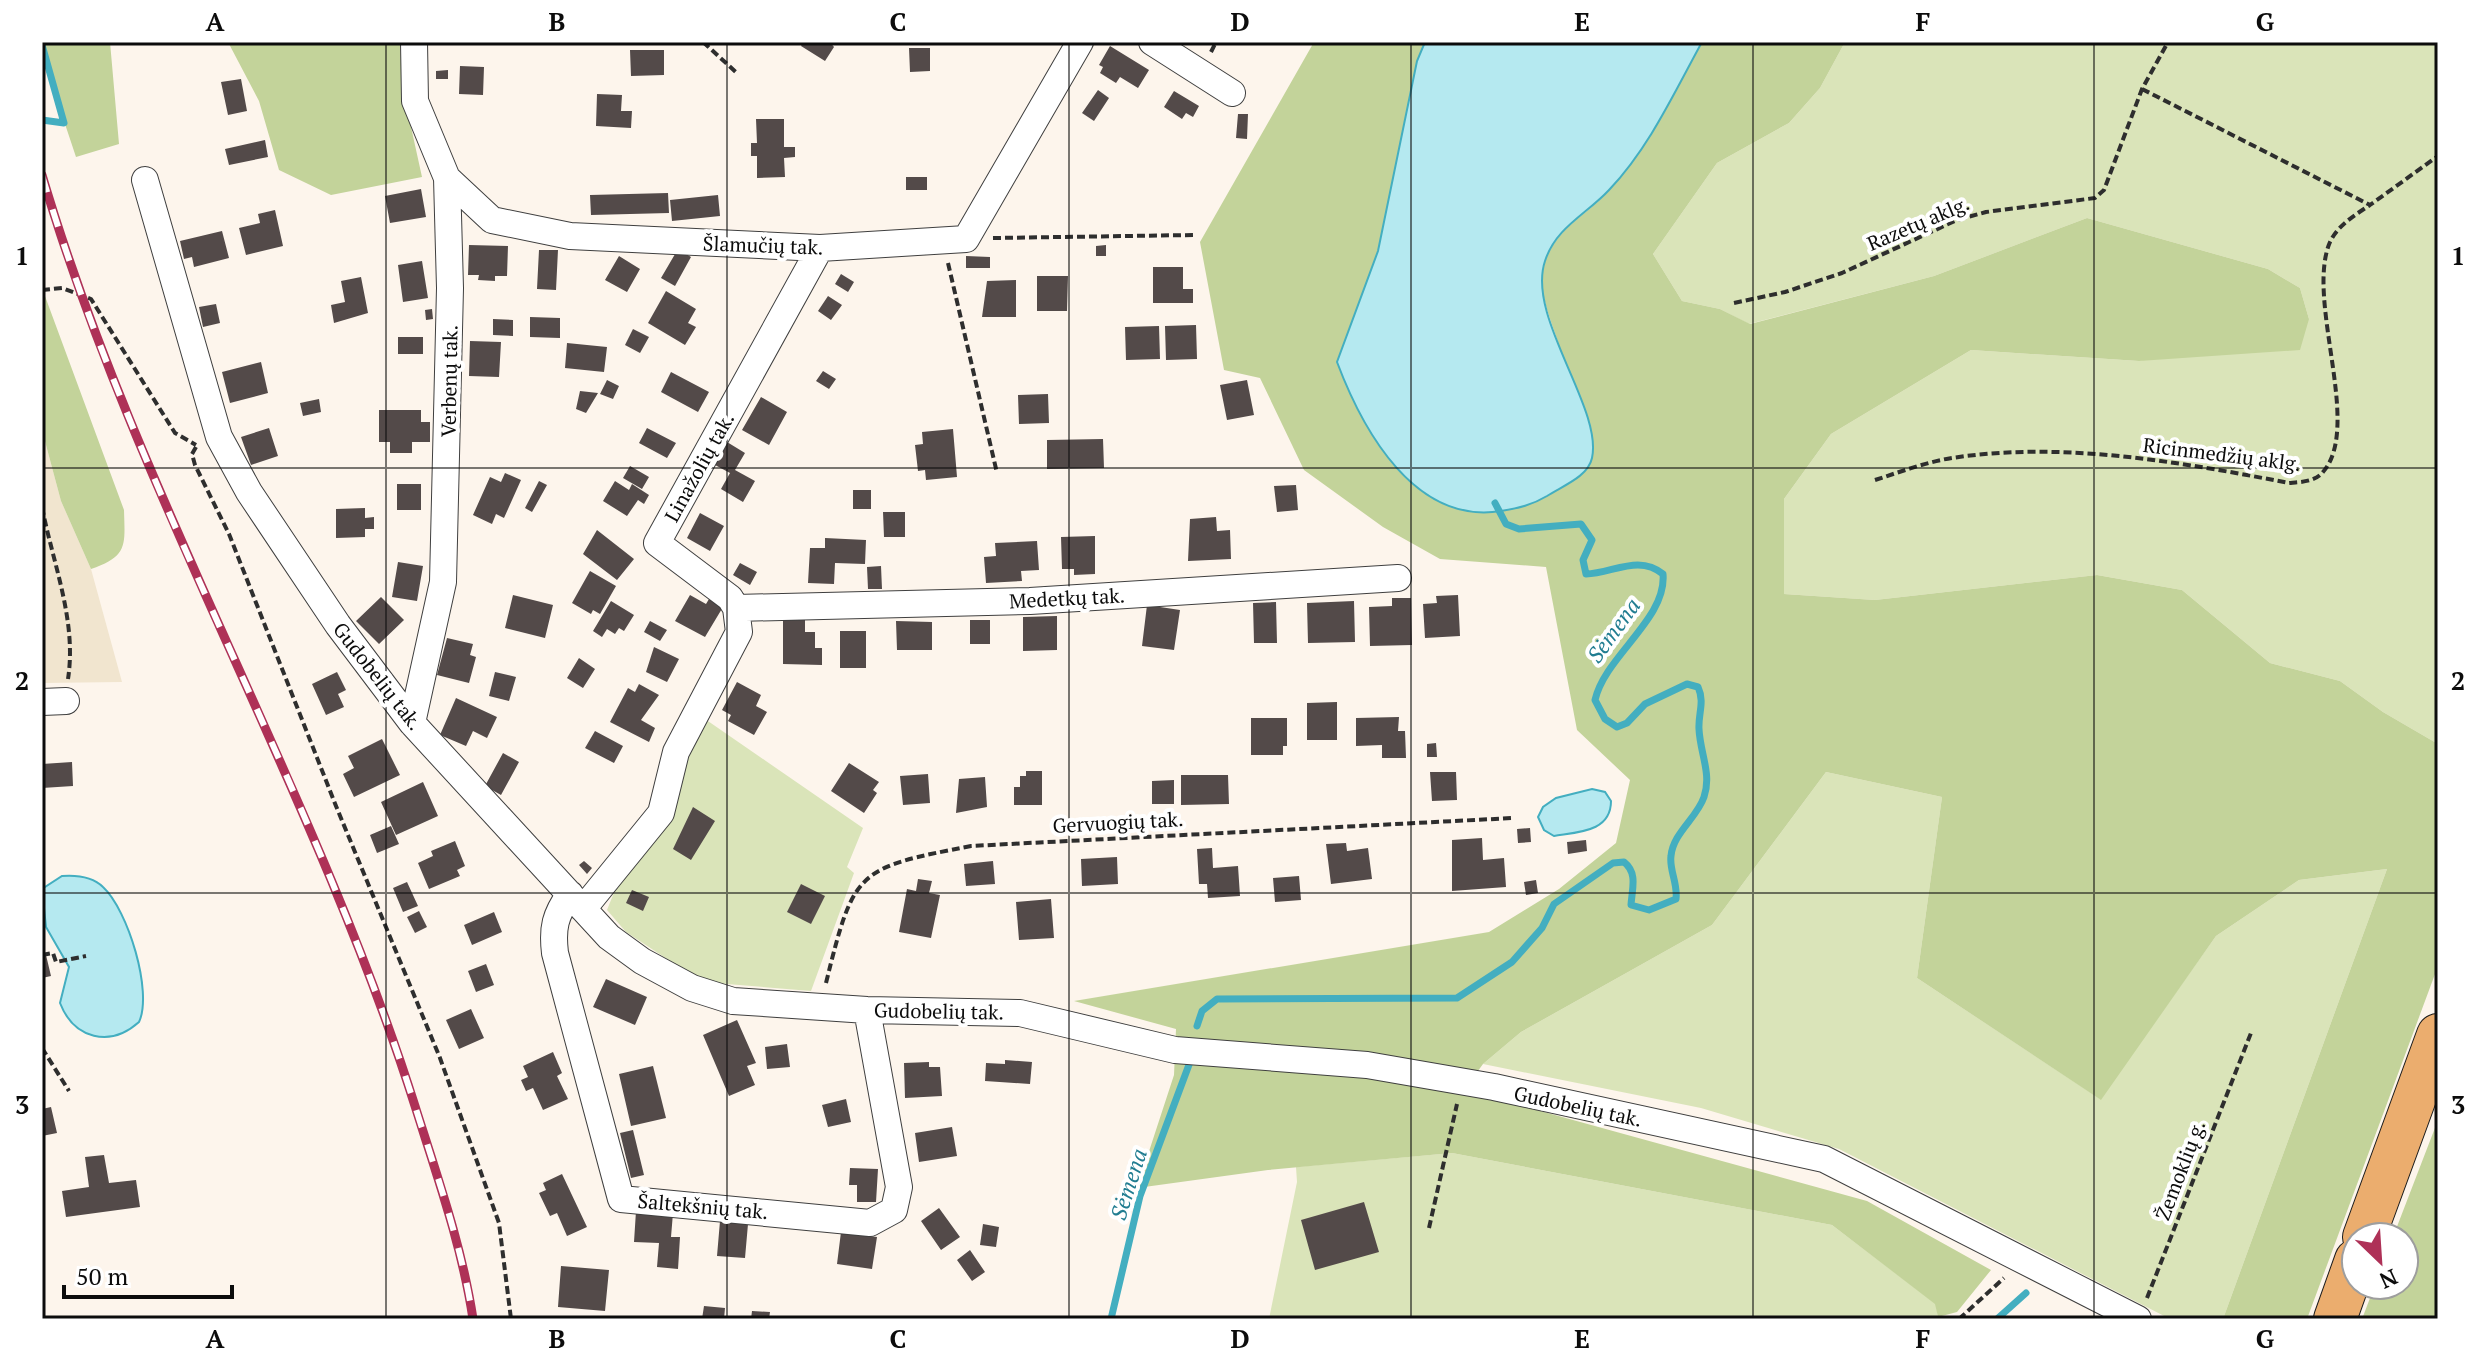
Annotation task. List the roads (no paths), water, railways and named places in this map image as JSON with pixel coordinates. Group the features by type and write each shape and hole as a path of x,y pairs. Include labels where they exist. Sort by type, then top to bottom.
{"main road":[{"path":"2370,1221 2438,1035"}],"street":[{"name":"Verbenų tak.","path":"412,723 443,582 447,538 450,288 447,178 415,101 414,42"},
{"name":"Šlamučių tak.","path":"447,178 492,220 570,236 820,248 954,240 1080,42"},
{"path":"1152,42 1232,93"},
{"name":"Gudobelių tak.","path":"145,180 208,441 249,492 338,625 412,723 609,937 692,988 733,1001 772,1006 824,1005 867,1010 1020,1013 1175,1050 1367,1065 1462,1082 1824,1159 2025,1262 2141,1312"},
{"name":"Linažolių tak.","path":"736,608 730,598 657,543 820,248"},
{"name":"Medetkų tak.","path":"736,608 1030,601 1398,578"},
{"path":"577,902 661,813 676,752 739,632 736,608"},
{"name":"Šaltekšnių tak.","path":"577,902 559,909 552,928 555,953 621,1199 870,1223 894,1210 899,1187 867,1010"}],"water":[{"path":"1425,42 1702,42 1636,156 1609,190 1564,230 1545,261 1542,283 1546,308 1587,414 1592,437 1590,465 1574,480 1541,499 1501,511 1470,511 1443,503 1418,488 1396,468 1378,443 1337,362 1378,251 1417,61"},
{"path":"1592,789 1605,792 1611,801 1610,811 1599,825 1554,836 1544,830 1538,817 1543,807 1556,798"},
{"path":"62,876 84,877 103,887 121,914 136,952 143,991 139,1022 116,1035 94,1036 84,1032 74,1025 60,1003 69,967 46,927 42,889"}],"waterway":[{"path":"42,45 64,123 42,120"},
{"name":"Sėmena","path":"1197,1026 1202,1011 1217,999 1457,998 1512,962 1542,928 1554,904 1613,863 1624,862 1631,871 1631,905 1649,910 1676,899 1671,861 1673,848 1701,805 1706,788 1698,687 1687,684 1645,704 1627,723 1617,727 1605,719 1595,700 1610,668 1655,606 1662,591 1663,574 1645,565 1586,574 1583,560 1592,540 1581,524 1519,529 1506,524 1495,503"},
{"name":"Sėmena","path":"1111,1319 1140,1196 1190,1062"},
{"path":"1997,1319 2026,1293"}],"railway":[{"path":"42,175 81,294 126,411 278,756 374,988 448,1211 473,1319"}]}
